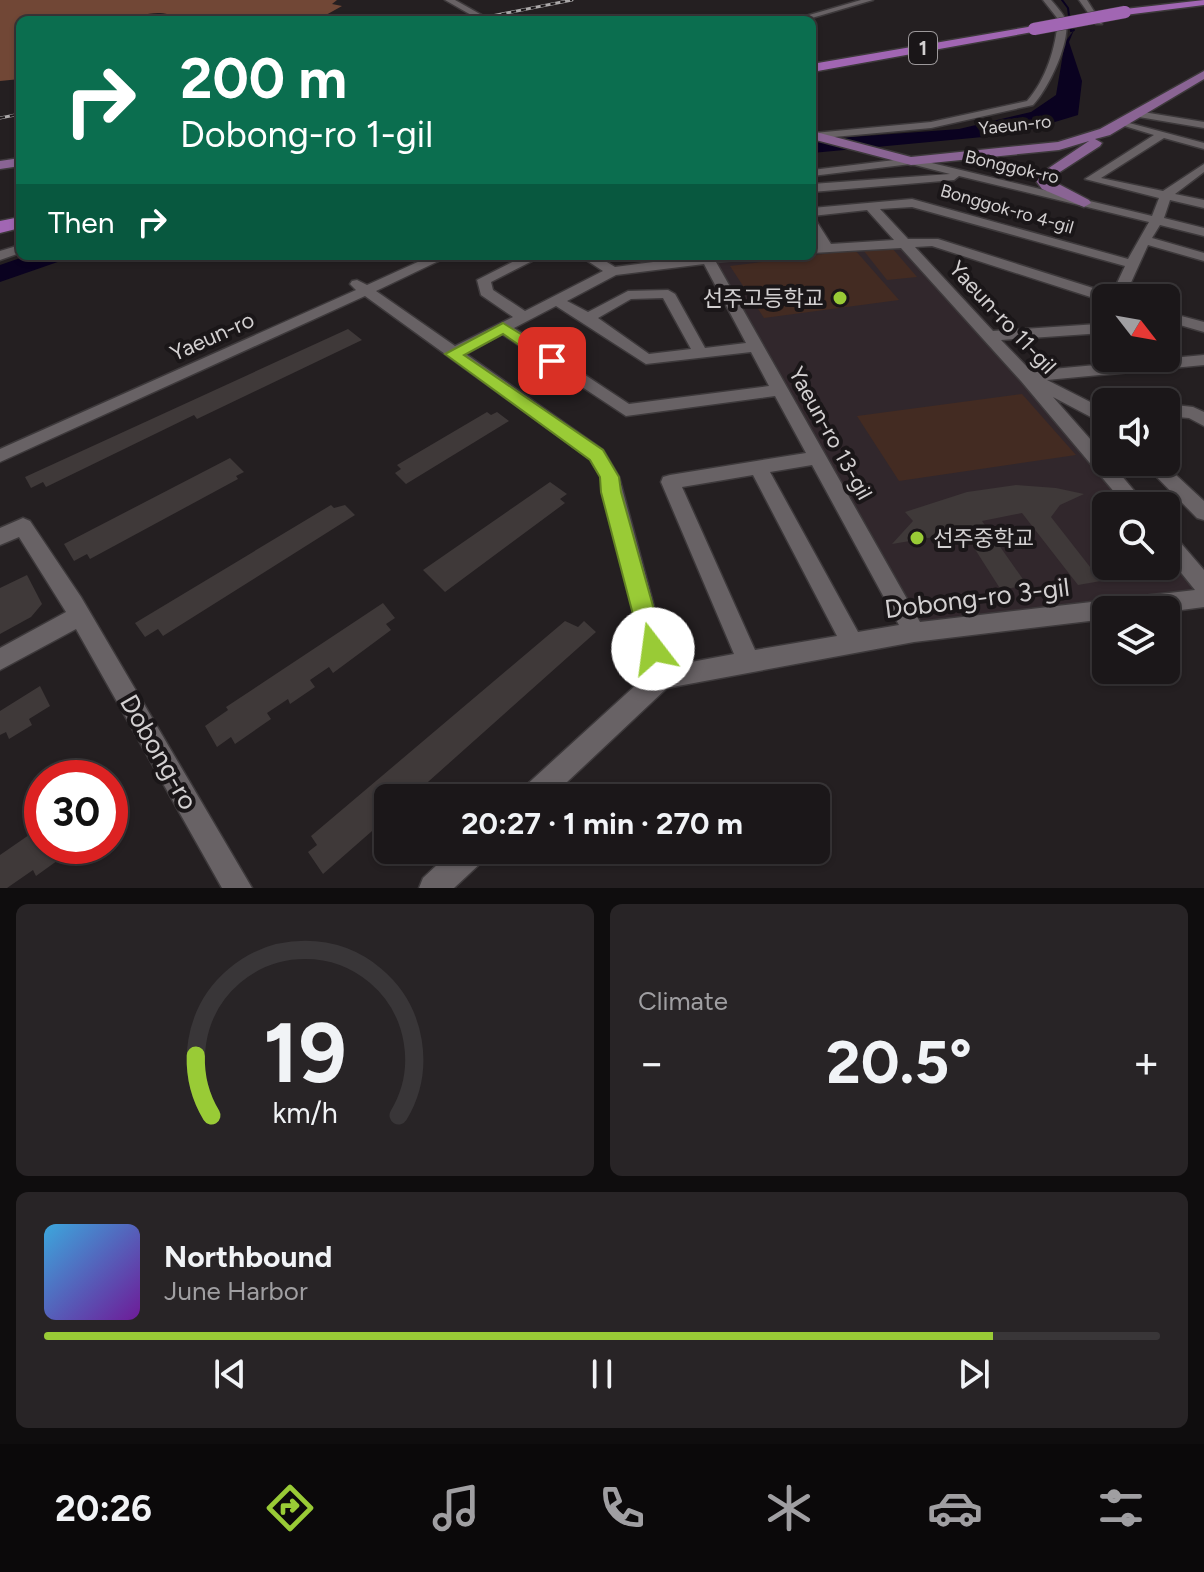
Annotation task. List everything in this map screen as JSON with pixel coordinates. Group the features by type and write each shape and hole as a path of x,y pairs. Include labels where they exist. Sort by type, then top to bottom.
{"highway":[{"path":"1120,9 1137,0"},
{"name":"1","path":"1120,9 1148,0"},
{"name":"1","path":"816,67 1179,0"},
{"path":"1120,9 1204,2"},
{"name":"1","path":"816,60 1030,26"}],"main road":[{"name":"Yaeun-ro","path":"894,157 1058,141 1086,134 1204,66"},
{"name":"Yaeun-ro","path":"911,161 1059,146 1091,137 1204,74"},
{"path":"1084,203 1047,186 1041,178 1122,122"},
{"name":"Bonggok-ro","path":"816,136 911,161"}],"street":[{"path":"449,0 480,16"},
{"path":"811,16 869,0"},
{"path":"816,135 931,125 1030,103 1039,96 1045,83 1062,29 1062,19 1047,0"},
{"path":"1083,0 1099,22"},
{"path":"1137,114 1204,125"},
{"path":"1122,122 1204,146"},
{"path":"1162,134 1091,179 1204,204"},
{"name":"Yaeun-ro","path":"816,165 894,157"},
{"name":"Yaeun-ro","path":"816,173 911,161"},
{"name":"Bonggok-ro","path":"911,161 1204,232"},
{"path":"1123,284 1157,220 1166,195 1204,167"},
{"path":"816,188 968,176"},
{"name":"Bonggok-ro 4-gil","path":"870,206 912,203 1132,264"},
{"path":"816,212 870,206"},
{"name":"Yaeun-ro 11-gil","path":"870,206 1027,377 1125,492"},
{"path":"1144,240 1204,257"},
{"path":"819,248 933,242 1092,293"},
{"name":"Yaeun-ro","path":"0,456 361,287 412,260"},
{"name":"Yaeun-ro","path":"0,444 361,287 432,260"},
{"path":"524,317 486,292 484,280 526,260"},
{"path":"594,260 613,271"},
{"path":"453,354 613,271 637,262 672,260"},
{"name":"Yaeun-ro 13-gil","path":"707,260 914,632"},
{"path":"361,287 597,455 610,477 611,492 661,678 546,784"},
{"path":"588,318 628,295 668,294 701,354"},
{"path":"555,300 588,318 646,359 756,347"},
{"path":"1180,320 1204,327"},
{"path":"503,328 626,410 780,390"},
{"path":"987,336 1092,329"},
{"path":"1027,377 1204,360"},
{"path":"1027,377 1092,409"},
{"path":"1180,412 1193,413 1204,420"},
{"path":"748,660 670,482 818,458"},
{"path":"759,469 852,643"},
{"path":"1166,476 1204,513"},
{"name":"Dobong-ro","path":"0,537 23,526 80,616 238,888"},
{"path":"1180,557 1204,585"},
{"name":"Dobong-ro 3-gil","path":"661,678 914,632 1204,598"},
{"path":"0,660 80,616"},
{"path":"433,888 459,864"}],"shaded area":[{"path":"0,0 337,0 332,4 342,6 324,16 172,16 158,13 141,16 16,16 16,79 0,81"},
{"path":"1074,30 1069,42 1082,81 1078,115 1015,134 816,153 816,140 959,129 1031,112 1056,95 1065,42"},
{"name":"선주중학교","path":"901,242 1092,456 1092,476 1110,476 1124,492 1092,492 1092,580 1180,580 1180,561 1204,598 1180,601 1180,596 1092,596 1092,611 914,632 708,260 816,260 816,249"},
{"path":"892,248 917,277 887,280 864,251"},
{"path":"855,250 899,300 764,318 730,266 777,260 816,260 816,255"},
{"path":"16,259 63,260 0,282 0,265"},
{"path":"1022,394 1076,455 899,481 857,416"}],"building":[{"path":"348,329 362,340 197,419 194,415 46,487 43,482 31,488 25,477"},
{"path":"487,412 491,415 497,412 509,421 406,484 395,473 401,469 397,465"},
{"path":"230,458 244,472 236,476 238,479 90,559 87,554 74,561 64,544"},
{"path":"550,482 567,494 560,499 565,503 445,592 423,570"},
{"name":"선주중학교","path":"1016,485 1084,494 1060,505 1051,517 1092,569 1092,580 1101,581 1078,585 1022,513 982,521 1027,585 1001,590 964,532 892,544 913,521 905,512 967,492"},
{"path":"331,505 334,508 345,505 355,515 163,636 158,629 145,637 135,623"},
{"path":"27,575 42,604 31,617 0,634 0,588"},
{"path":"383,603 395,618 386,624 391,630 333,673 329,667 310,680 315,687 290,704 288,699 267,713 271,719 235,744 231,737 217,747 205,726 228,710 226,707"},
{"path":"565,621 578,627 584,621 596,632 426,784 374,784 374,829 323,874 308,852 317,845 311,836"},
{"path":"40,686 50,706 29,719 32,725 9,739 6,732 0,735 0,711"},
{"path":"24,838 24,864 53,864 36,876 33,870 7,888 0,888 0,855"}],"waterway":[{"path":"1062,0 1068,8 1071,31 1074,30"}],"railway":[{"path":"492,16 572,0"},
{"path":"0,118 16,115"}],"place":[{"name":"선주고등학교","path":"840,298"},
{"name":"선주중학교","path":"917,538"}],"route":[{"path":"552,361 503,328 453,354 597,455 610,477 611,492 653,649"}]}
